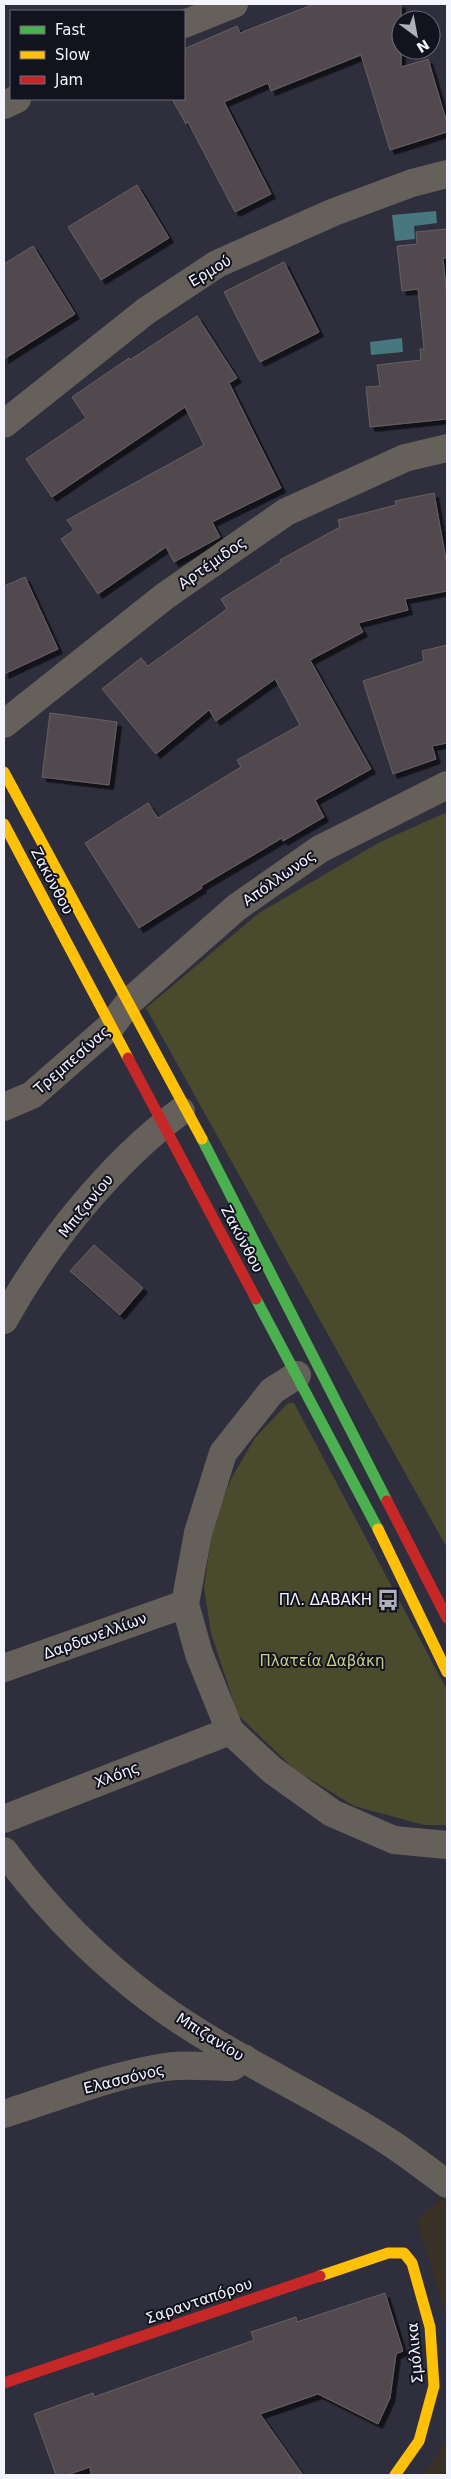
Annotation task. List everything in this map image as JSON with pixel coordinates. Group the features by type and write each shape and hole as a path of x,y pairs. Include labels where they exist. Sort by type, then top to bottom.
{"street":[{"path":"185,24 234,4"},
{"name":"Ερμού","path":"4,424 146,311 217,264 334,212 412,183 447,174"},
{"name":"Αρτέμιδος","path":"4,724 165,596 286,512 405,458 447,448"},
{"name":"Ζακύνθου","path":"4,772 186,1107 447,1618"},
{"name":"Απόλλωνος","path":"130,1001 237,908 320,849 447,786"},
{"name":"Ζακύνθου","path":"4,824 369,1511 447,1672"},
{"name":"Τρεμπεσίνας","path":"4,1107 32,1095 112,1025 130,1001"},
{"name":"Μπιζανίου","path":"4,1320 25,1282 104,1180 164,1124 186,1107"},
{"path":"297,1375 272,1390 223,1453 198,1534 186,1604 198,1654 230,1732 272,1770 332,1813 394,1840 447,1845"},
{"name":"Δαρδανελλίων","path":"4,1668 186,1604"},
{"name":"Χλόης","path":"4,1819 230,1732"},
{"name":"Μπιζανίου","path":"4,1851 31,1887 86,1947 156,2003 244,2058 388,2142 447,2184"},
{"name":"Ελασσόνος","path":"4,2114 120,2077 152,2069 192,2065 232,2067 244,2058"},
{"name":"Σαρανταπόρου","path":"4,2383 388,2254 404,2253"},
{"name":"Σμόλικα","path":"395,2475 419,2441 434,2386 430,2327 412,2263 404,2253"}],"shaded area":[{"path":"436,211 437,223 414,226 415,239 395,241 392,215"},
{"path":"402,338 403,352 371,355 370,342"},
{"path":"442,2198 447,2205 447,2320 417,2220"},
{"path":"447,2431 447,2475 422,2475 446,2441"}],"green space":[{"path":"447,812 447,1548 146,1008 259,913 380,842"},
{"name":"Πλατεία Δαβάκη","path":"288,1403 294,1403 447,1690 447,1825 424,1825 354,1806 294,1769 238,1715 211,1633 204,1587 213,1524 231,1479 255,1438"}],"building":[{"path":"314,4 401,4 401,10 391,10 391,60 401,60 401,67 428,60 447,123 447,132 390,150 361,55 271,91 268,83 224,102 271,194 235,212 188,122 186,124 173,100 185,100 185,49 237,26 240,33"},
{"path":"137,185 169,238 101,280 68,227"},
{"path":"447,229 447,258 443,258 447,298 447,419 370,427 366,387 380,386 377,365 421,360 420,349 424,349 418,289 402,291 397,246 417,244 416,232"},
{"path":"33,246 75,314 4,359 4,264"},
{"path":"284,262 319,332 260,362 224,292"},
{"path":"197,316 237,378 229,383 281,488 212,522 220,537 174,562 166,547 98,594 61,539 74,530 67,520 204,445 185,407 52,497 26,459 86,418 72,397 129,358 130,360"},
{"path":"434,493 447,565 447,591 405,599 408,610 358,623 363,632 310,660 371,769 315,800 324,817 283,841 282,838 201,886 202,888 139,928 85,843 148,803 158,818 241,767 237,760 300,725 275,679 216,721 209,710 156,754 102,689 141,658 148,666 227,609 221,599 281,562 280,560 340,527 338,520 396,505 395,501"},
{"path":"25,577 58,649 4,674 4,586"},
{"path":"447,645 447,743 432,746 436,759 393,774 363,681 424,661 422,651"},
{"path":"50,713 117,722 109,785 42,777"},
{"path":"94,1245 143,1288 120,1315 70,1271"},
{"path":"385,2293 403,2351 396,2354 390,2398 378,2424 318,2394 260,2414 303,2475 91,2475 90,2467 67,2475 56,2475 34,2414 93,2393 94,2397 254,2340 251,2332 296,2317 297,2322"}],"traffic: fast":[{"path":"202,1139 387,1501"},
{"path":"256,1299 378,1529"}],"traffic: slow":[{"path":"4,772 202,1139"},
{"path":"4,824 128,1058"},
{"path":"378,1529 447,1672"},
{"path":"320,2276 388,2253 404,2253 412,2263 430,2327 434,2386 419,2441 395,2475"}],"traffic: jam":[{"path":"128,1058 256,1299"},
{"path":"387,1501 447,1618"},
{"path":"4,2383 320,2276"}],"place":[{"name":"ΠΛ. ΔΑΒΑΚΗ","path":"388,1600"}]}
